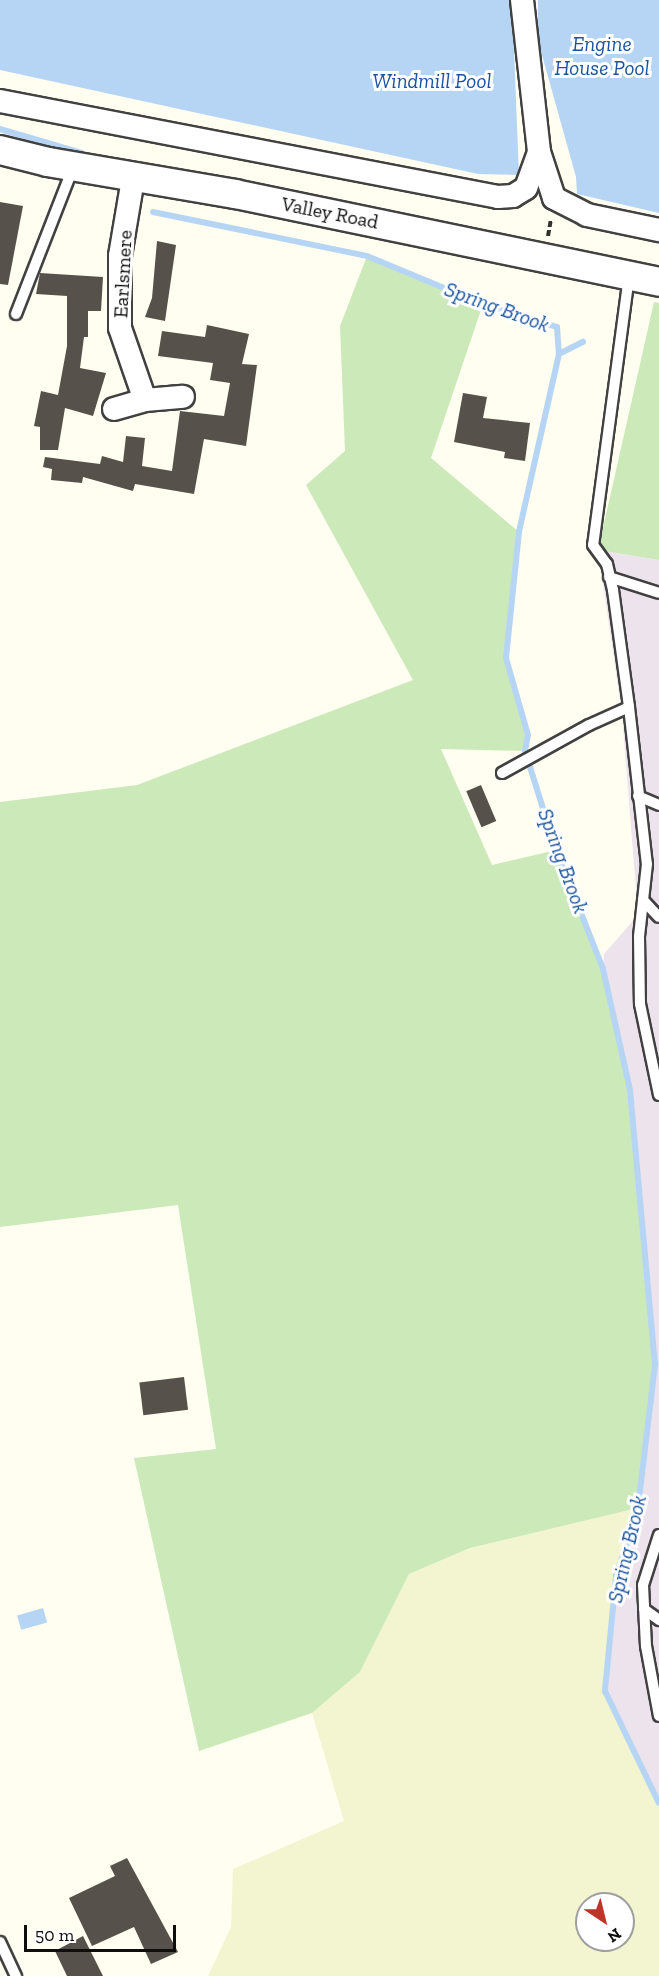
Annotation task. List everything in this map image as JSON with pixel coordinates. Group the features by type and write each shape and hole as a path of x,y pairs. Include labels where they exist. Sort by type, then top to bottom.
{"street":[{"path":"522,0 539,152 554,198 587,215 659,230"},
{"path":"0,101 498,197 519,194 526,189 539,152"},
{"name":"Valley Road","path":"0,150 73,168 235,194 545,256 659,282"},
{"name":"Earlsmere","path":"133,179 120,256 120,328 145,400"},
{"path":"114,409 145,400 183,397"}],"lane":[{"path":"16,314 73,168"},
{"path":"629,276 593,545 606,564 609,577 629,707 647,864 639,936 640,1004 659,1095"},
{"path":"609,577 659,593"},
{"path":"502,773 589,725 629,707"},
{"path":"638,796 659,805"},
{"path":"643,900 659,917"},
{"path":"659,1536 643,1585 646,1646 659,1716"},
{"path":"644,1609 659,1620"},
{"path":"646,1646 659,1652"},
{"path":"0,1942 16,1976"}],"path":[{"path":"545,256 554,198"}],"shaded area":[{"path":"598,550 659,560 659,1803 605,1691 616,1576 638,1508 639,1196 630,1090 603,969 604,954 638,915 622,714"}],"green space":[{"path":"367,256 483,304 431,458 519,532 506,658 528,735 525,751 441,749 492,865 556,850 587,920 603,969 630,1090 655,1365 638,1508 470,1548 409,1574 360,1672 312,1713 199,1751 134,1458 216,1449 178,1205 0,1227 0,802 137,785 413,680 306,485 345,451 340,326"},
{"path":"654,302 659,303 659,560 598,550"},
{"path":"638,1508 616,1576 605,1691 659,1803 659,1976 208,1976 231,1927 233,1869 344,1821 312,1713 360,1672 409,1574 470,1548"}],"water":[{"name":"Windmill Pool","path":"0,0 512,0 519,175 478,174 0,70"},
{"name":"Engine House Pool","path":"538,0 659,0 659,213 577,194 576,177 538,41"},
{"path":"43,1608 47,1622 21,1630 17,1615"}],"building":[{"path":"0,202 23,206 8,285 0,284"},
{"path":"157,241 176,245 165,321 145,317 152,298"},
{"path":"40,273 103,277 101,311 88,311 88,337 84,337 80,368 106,373 93,416 65,408 58,450 40,450 40,427 34,426 41,391 58,395 67,346 67,296 36,294"},
{"path":"207,325 249,334 242,364 257,365 246,446 204,439 194,494 135,484 133,491 83,477 82,483 51,480 52,469 43,467 45,457 100,464 102,456 123,462 126,436 145,438 142,466 172,471 180,411 224,416 230,383 210,380 213,363 158,356 162,331 205,337"},
{"path":"463,393 487,397 483,418 530,423 525,461 504,458 505,452 454,442"},
{"path":"481,785 496,821 482,827 466,791"},
{"path":"184,1377 188,1410 143,1415 139,1382"},
{"path":"127,1858 178,1952 151,1964 134,1927 92,1946 69,1898 115,1876 110,1866"},
{"path":"83,1936 103,1976 67,1976 55,1951"}],"waterway":[{"path":"0,129 82,153"},
{"name":"Spring Brook","path":"153,212 367,256 483,304 557,327 559,354 519,532 506,658 528,735 525,751 556,850 603,969 630,1090 655,1365 638,1508 616,1576 605,1691 659,1803"},
{"path":"559,354 583,342"}]}
